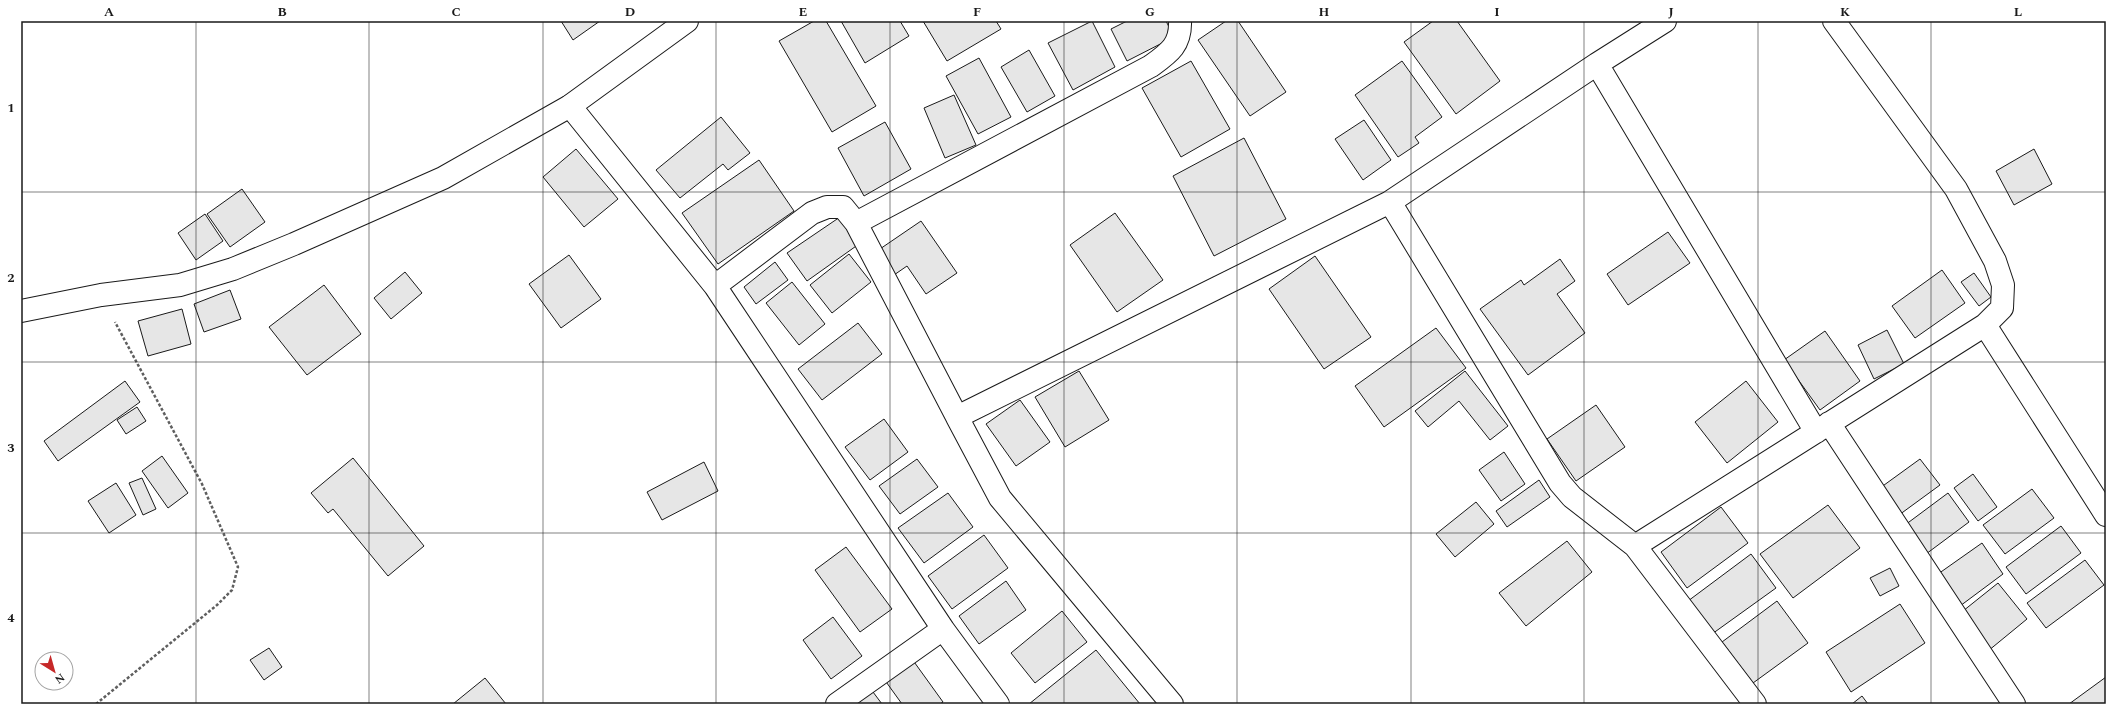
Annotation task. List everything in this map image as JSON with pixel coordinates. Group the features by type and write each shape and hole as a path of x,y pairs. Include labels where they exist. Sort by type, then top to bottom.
{"street":[{"path":"21,311 101,295 180,285 233,269 443,178 570,106 687,21"},
{"path":"856,223 1151,66 1174,46 1179,37 1180,21"},
{"path":"957,417 1390,202 1597,64 1665,21"},
{"path":"1635,546 1986,325 2002,308 2004,285 1995,261 1956,189 1834,21"},
{"path":"1597,64 1822,428 2014,704"},
{"path":"570,106 716,286 943,629 998,704"},
{"path":"1390,202 1560,483 1572,497 1635,546 1755,704"},
{"path":"716,286 812,213 827,207 843,207 856,223 1000,498 1172,704"},
{"path":"1986,325 2106,515"},
{"path":"837,704 943,629"}],"path":[{"path":"96,704 217,605 232,590 238,567 202,484 101,295"}],"building":[{"path":"561,21 600,21 573,40"},
{"path":"814,21 826,21 876,106 832,132 779,41"},
{"path":"841,21 900,21 909,36 865,63"},
{"path":"923,21 996,21 1001,29 947,61"},
{"path":"1092,21 1115,67 1073,90 1048,43"},
{"path":"1127,21 1166,21 1174,37 1127,61 1111,29"},
{"path":"1226,21 1238,21 1286,92 1250,116 1198,40"},
{"path":"1433,21 1457,21 1500,81 1456,114 1404,42"},
{"path":"1029,50 1055,96 1027,112 1001,67"},
{"path":"979,58 1011,117 978,134 946,76"},
{"path":"1191,61 1230,129 1181,157 1142,88"},
{"path":"1402,61 1442,117 1415,137 1419,143 1398,157 1355,95"},
{"path":"954,95 976,145 945,158 924,108"},
{"path":"721,117 750,153 728,170 723,164 680,198 656,170"},
{"path":"1364,120 1391,160 1363,180 1335,139"},
{"path":"885,122 911,169 864,196 838,148"},
{"path":"1244,138 1286,219 1214,256 1173,176"},
{"path":"576,149 618,199 584,227 543,177"},
{"path":"2034,149 2052,184 2014,205 1996,171"},
{"path":"759,160 794,211 718,264 682,213"},
{"path":"242,189 265,222 230,247 207,214"},
{"path":"1115,213 1163,280 1117,312 1070,245"},
{"path":"205,214 223,241 196,260 178,233"},
{"path":"840,217 859,244 807,281 787,253"},
{"path":"921,221 957,273 926,294 907,266 894,275 877,251"},
{"path":"1668,232 1690,263 1628,305 1607,274"},
{"path":"849,254 871,282 832,313 810,285"},
{"path":"569,255 601,299 561,328 529,284"},
{"path":"1315,256 1371,337 1324,369 1269,289"},
{"path":"1560,259 1575,281 1557,294 1585,333 1528,375 1480,309 1521,280 1524,285"},
{"path":"775,262 788,280 756,304 744,287"},
{"path":"1942,270 1965,303 1915,338 1892,306"},
{"path":"405,272 422,293 391,319 374,298"},
{"path":"1974,273 1991,297 1979,306 1961,282"},
{"path":"792,282 825,324 799,345 766,303"},
{"path":"324,285 361,334 307,375 269,327"},
{"path":"230,290 241,319 204,332 194,304"},
{"path":"182,309 191,344 148,356 138,321"},
{"path":"858,323 882,354 822,400 798,369"},
{"path":"1436,328 1466,368 1384,427 1355,386"},
{"path":"1887,330 1904,364 1874,379 1858,345"},
{"path":"1825,331 1860,381 1820,410 1784,360"},
{"path":"1079,371 1109,420 1065,447 1035,397"},
{"path":"1465,371 1508,426 1490,440 1459,401 1428,427 1415,411"},
{"path":"125,381 140,402 58,461 44,441"},
{"path":"1746,381 1778,422 1727,463 1695,422"},
{"path":"1020,400 1050,442 1016,466 986,424"},
{"path":"1596,405 1625,447 1576,481 1547,439"},
{"path":"137,407 146,421 126,434 117,420"},
{"path":"884,419 908,452 870,480 845,447"},
{"path":"1504,452 1525,484 1501,501 1479,470"},
{"path":"162,456 188,493 168,508 142,471"},
{"path":"353,458 424,546 388,576 333,509 328,513 311,493"},
{"path":"917,459 938,487 900,514 879,486"},
{"path":"1920,459 1940,485 1899,515 1880,488"},
{"path":"704,462 718,491 662,520 647,492"},
{"path":"1973,474 1997,507 1978,521 1954,488"},
{"path":"142,478 156,509 143,515 129,483"},
{"path":"1539,480 1550,497 1507,527 1496,511"},
{"path":"116,483 136,515 109,533 88,501"},
{"path":"2032,489 2054,518 2005,554 1983,525"},
{"path":"948,493 973,527 924,563 898,528"},
{"path":"1948,493 1969,522 1926,554 1905,525"},
{"path":"1476,502 1494,524 1455,557 1436,534"},
{"path":"1828,505 1860,548 1793,598 1760,554"},
{"path":"1721,507 1748,543 1687,588 1661,552"},
{"path":"2061,526 2081,553 2026,594 2006,567"},
{"path":"984,535 1008,568 952,609 928,576"},
{"path":"1567,541 1592,572 1526,626 1499,593"},
{"path":"1982,543 2003,574 1960,606 1938,574"},
{"path":"846,547 892,609 860,632 815,570"},
{"path":"1751,554 1776,588 1712,634 1688,601"},
{"path":"2085,560 2104,585 2046,628 2027,603"},
{"path":"1890,568 1899,586 1880,596 1870,578"},
{"path":"1006,581 1026,610 979,644 959,616"},
{"path":"1998,583 2027,619 1988,651 1958,615"},
{"path":"1777,601 1808,643 1753,683 1722,642"},
{"path":"1900,604 1925,643 1851,692 1826,652"},
{"path":"1062,611 1087,642 1035,683 1011,653"},
{"path":"833,617 862,656 831,679 803,640"},
{"path":"269,648 282,667 264,680 250,660"},
{"path":"1096,650 1140,704 1029,704"},
{"path":"912,659 943,702 940,704 902,704 884,679"},
{"path":"2106,677 2106,704 2069,704"},
{"path":"485,678 506,704 453,704"},
{"path":"870,688 882,704 848,704"},
{"path":"1862,696 1868,704 1852,704"}]}
